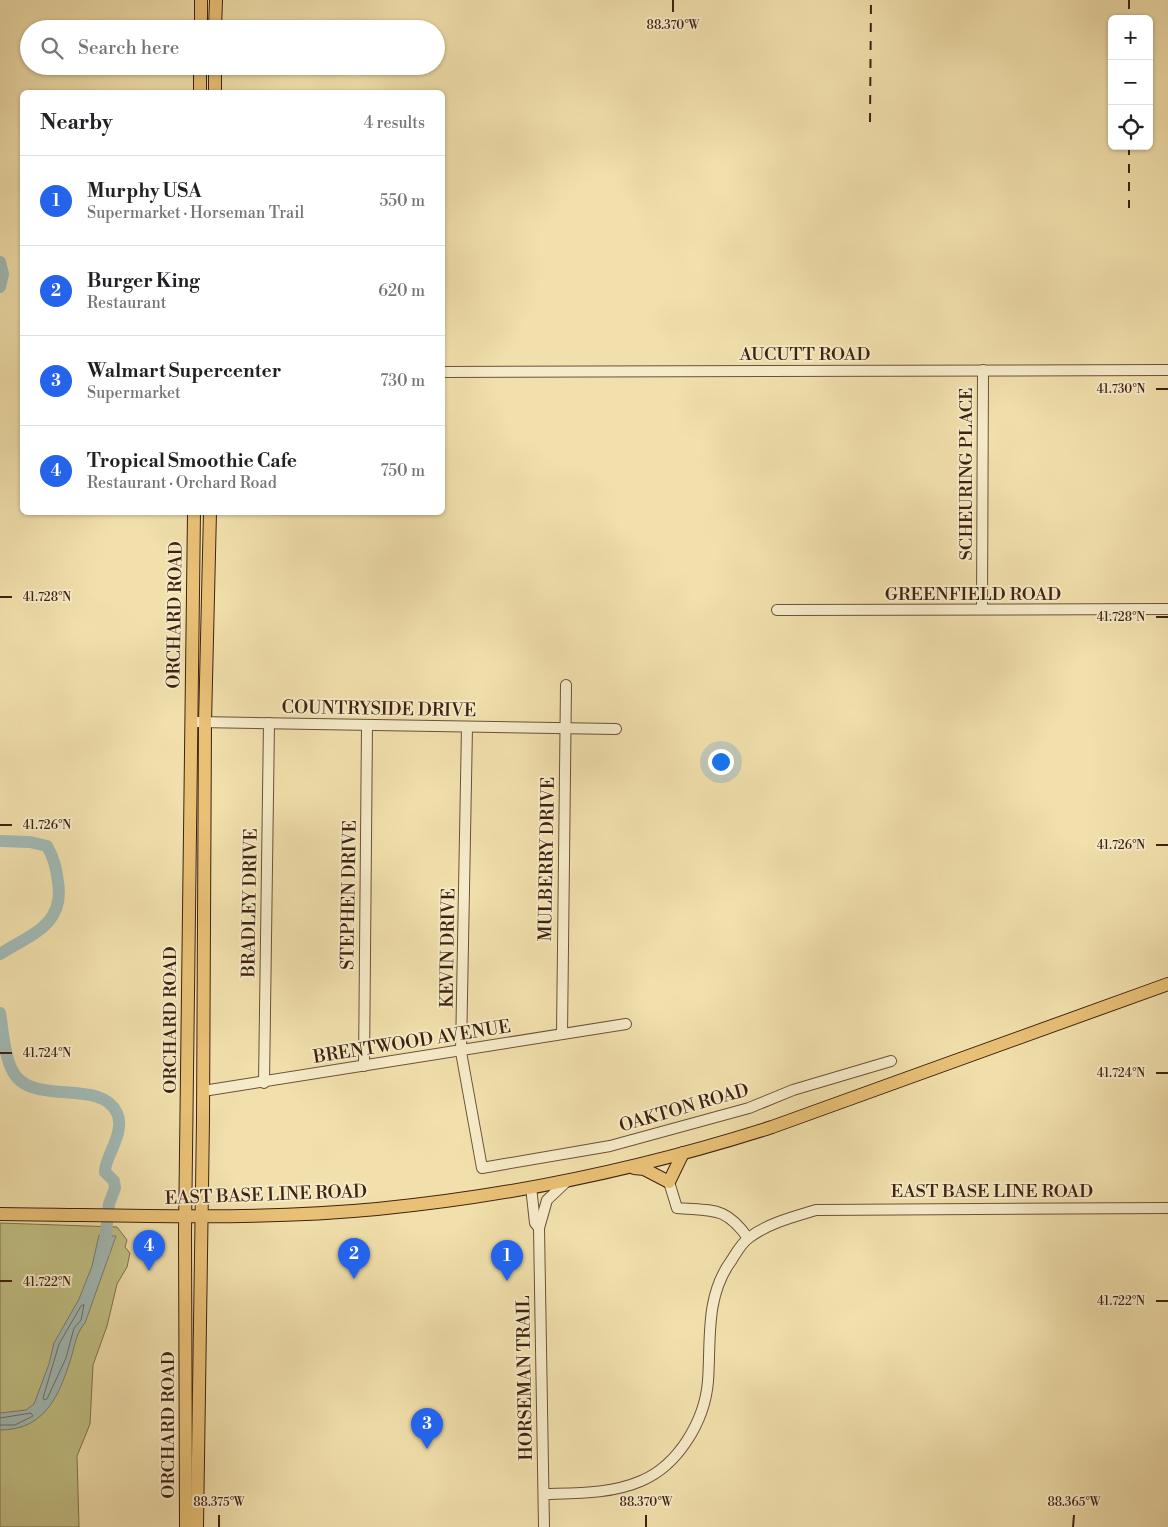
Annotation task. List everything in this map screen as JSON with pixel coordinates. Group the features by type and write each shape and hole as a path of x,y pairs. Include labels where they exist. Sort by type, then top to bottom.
{"main road":[{"path":"200,20 201,0"},
{"path":"215,20 216,0"},
{"path":"200,75 200,90"},
{"path":"214,90 215,75"},
{"name":"ORCHARD ROAD","path":"186,1527 185,1216 194,515"},
{"name":"ORCHARD ROAD","path":"197,1527 202,1216 205,722 210,515"},
{"name":"EAST BASE LINE ROAD","path":"0,1214 185,1216 305,1214 376,1209 567,1181 626,1168 772,1127 1168,984"},
{"path":"626,1168 644,1169 669,1182 682,1153"}],"street":[{"name":"SCHEURING PLACE","path":"982,609 983,370"},
{"name":"AUCUTT ROAD","path":"445,372 1168,370"},
{"name":"GREENFIELD ROAD","path":"777,610 1168,609"},
{"name":"MULBERRY DRIVE","path":"562,1034 566,685"},
{"name":"COUNTRYSIDE DRIVE","path":"192,722 616,729"},
{"name":"BRADLEY DRIVE","path":"264,1083 269,723"},
{"name":"STEPHEN DRIVE","path":"364,1066 367,725"},
{"name":"KEVIN DRIVE","path":"467,727 461,1052 482,1168"},
{"name":"BRENTWOOD AVENUE","path":"203,1092 626,1024"},
{"name":"OAKTON ROAD","path":"482,1168 610,1146 749,1108 793,1090 891,1061"},
{"name":"HORSEMAN TRAIL","path":"544,1527 539,1228 547,1200 567,1181"},
{"path":"544,1494 613,1489 642,1480 667,1464 686,1443 704,1404 712,1299 723,1271 748,1238 732,1217 708,1210 677,1208 669,1182"},
{"name":"HORSEMAN TRAIL","path":"531,1187 535,1222 539,1228"},
{"name":"EAST BASE LINE ROAD","path":"748,1238 783,1220 816,1210 1168,1208"}],"shaded area":[{"path":"0,1223 117,1227 127,1240 125,1247 130,1253 127,1267 117,1284 107,1326 93,1365 90,1424 77,1456 79,1527 0,1527"}],"water":[{"path":"99,1235 116,1236 85,1323 78,1335 66,1372 55,1397 39,1417 28,1424 0,1430 0,1413 26,1410 34,1404 49,1364 54,1343 79,1299 92,1266"}],"waterway":[{"path":"0,262 3,274 0,287"},
{"path":"0,841 30,842 47,846 55,868 59,897 56,909 43,927 0,954"},
{"path":"0,1013 7,1057 12,1070 21,1081 34,1088 96,1096 108,1102 117,1113 119,1129 105,1172 114,1181 115,1188 109,1204 104,1252"}],"railway":[{"path":"870,122 871,0"},
{"path":"1129,0 1129,15"},
{"path":"1129,150 1129,208"}],"place":[{"name":"Tropical Smoothie Cafe","path":"149,1271"},
{"name":"Burger King","path":"354,1279"},
{"name":"Murphy USA","path":"507,1281"},
{"name":"Walmart Supercenter","path":"427,1449"}]}
